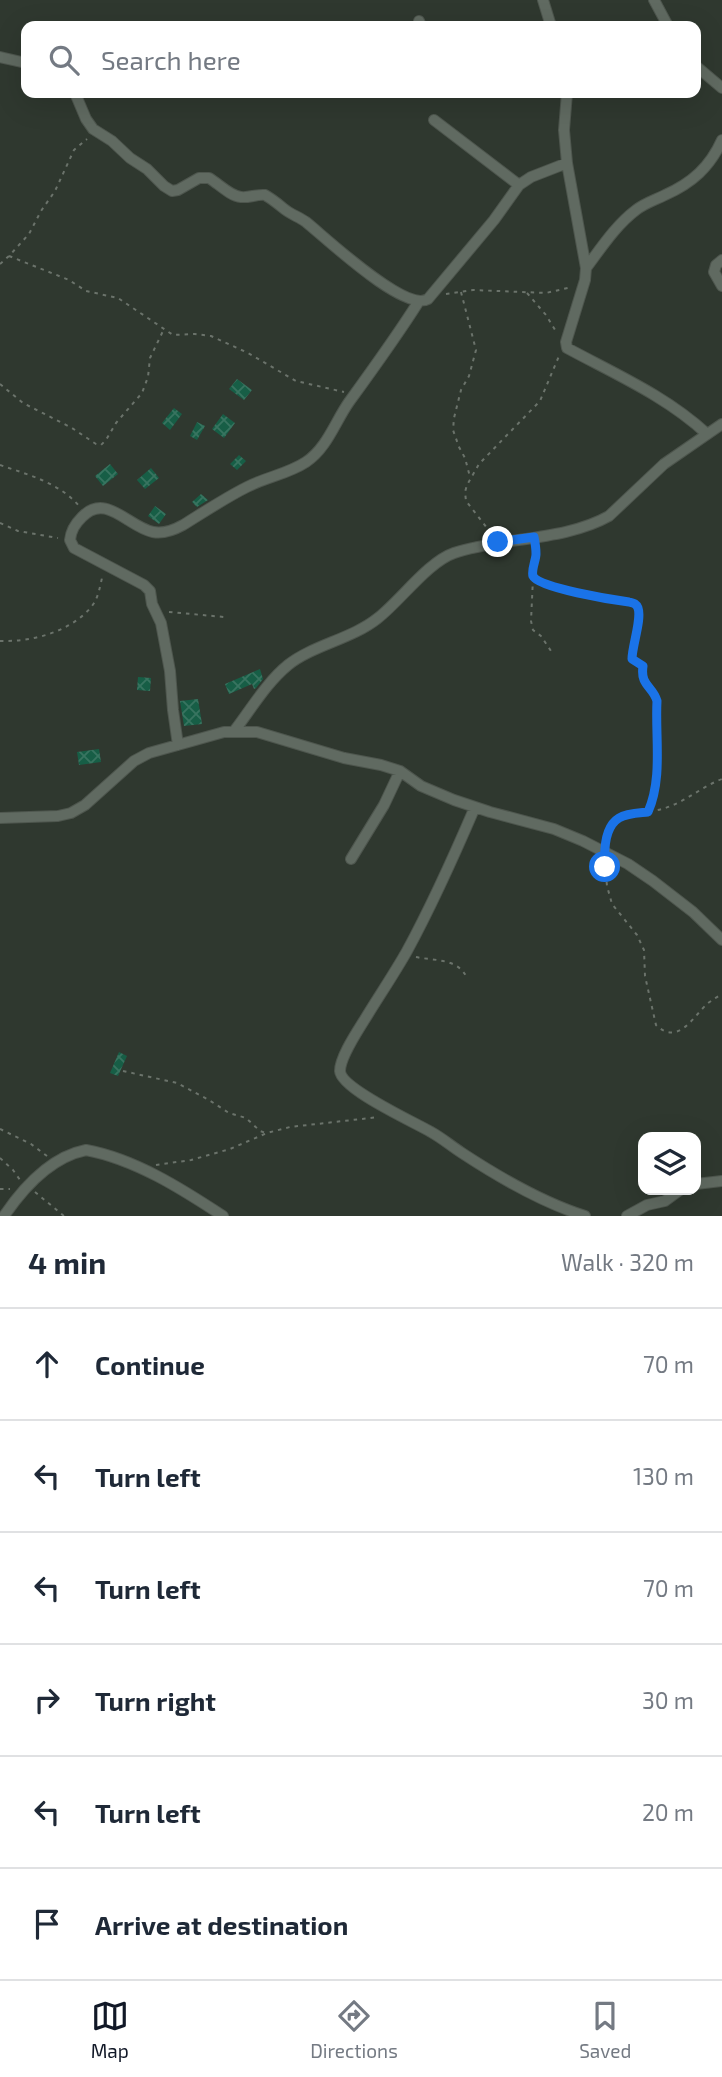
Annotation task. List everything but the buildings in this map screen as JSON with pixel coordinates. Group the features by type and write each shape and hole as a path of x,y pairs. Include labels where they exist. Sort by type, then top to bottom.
{"street":[{"path":"542,0 549,21"},
{"path":"654,0 665,21"},
{"path":"0,57 21,62"},
{"path":"701,70 722,88"},
{"path":"77,98 93,129 148,169 172,191 204,177 237,197 260,194 269,197 307,223 355,265 395,291 419,302 428,299 519,185 531,177 567,163"},
{"path":"567,98 564,130 567,163 585,274"},
{"path":"434,120 519,185"},
{"path":"707,434 668,402 565,347 585,274 618,227 644,204 679,189 698,176 709,164 722,140"},
{"path":"722,260 716,265 714,272 722,286"},
{"path":"178,745 166,646 149,591 145,585 74,548 70,540 75,524 93,509 107,509 117,512 143,530 157,533 175,530 246,487 306,462 327,440 355,394 419,302"},
{"path":"235,730 288,665 367,626 392,607 438,560 446,555 498,542 585,526 609,516 664,464 722,425"},
{"path":"0,818 71,813 85,805 134,761 149,753 235,730 257,732 307,748 400,771 429,790 475,807 554,829 604,851 663,889 693,912 722,940"},
{"path":"351,859 384,805 400,771"},
{"path":"475,807 407,951 343,1059 340,1070 342,1079 499,1176 584,1216"},
{"path":"4,1216 25,1187 56,1163 86,1150 138,1167 195,1197 223,1216"},
{"path":"701,1183 722,1181"},
{"path":"631,1216 647,1205 665,1201 673,1195"}],"path":[{"path":"0,264 29,233 55,191 74,150 85,143 93,129"},
{"path":"9,256 86,291 118,298 173,335 211,336 248,353 296,381 355,394"},
{"path":"446,294 526,291 546,293 573,287 585,274"},
{"path":"498,542 466,501 465,492 486,455 540,401 565,347 546,315 526,291"},
{"path":"461,292 476,350 469,376 461,390 453,430 466,458 471,478"},
{"path":"0,384 23,403 101,445 116,422 142,393 148,377 150,358 164,329"},
{"path":"0,465 46,481 65,492 80,505 84,514"},
{"path":"0,523 18,531 70,540"},
{"path":"534,537 536,556 531,621 533,630 541,636 553,654"},
{"path":"0,641 33,639 57,632 82,615 92,606 99,594 104,565"},
{"path":"534,577 547,585 589,596 634,603 638,608 632,659 643,666 643,680 656,695 657,701 656,774 648,812"},
{"path":"154,610 224,617"},
{"path":"722,779 676,804 617,818 604,851 607,886 612,904 637,935 644,950 645,976 656,1025 662,1031 677,1032 722,995"},
{"path":"407,951 416,957 461,967 467,978"},
{"path":"124,1071 177,1083 229,1113 246,1118 260,1131 267,1133"},
{"path":"138,1167 191,1160 230,1149 267,1133 290,1128 396,1114"},
{"path":"0,1129 31,1144 56,1163"},
{"path":"0,1158 25,1187 42,1197 64,1216"}],"route":[{"path":"498,542 534,537 534,577 547,585 589,596 634,603 638,608 632,659 643,666 643,680 656,695 657,701 654,789 648,812 617,818 604,851 605,867"}]}
